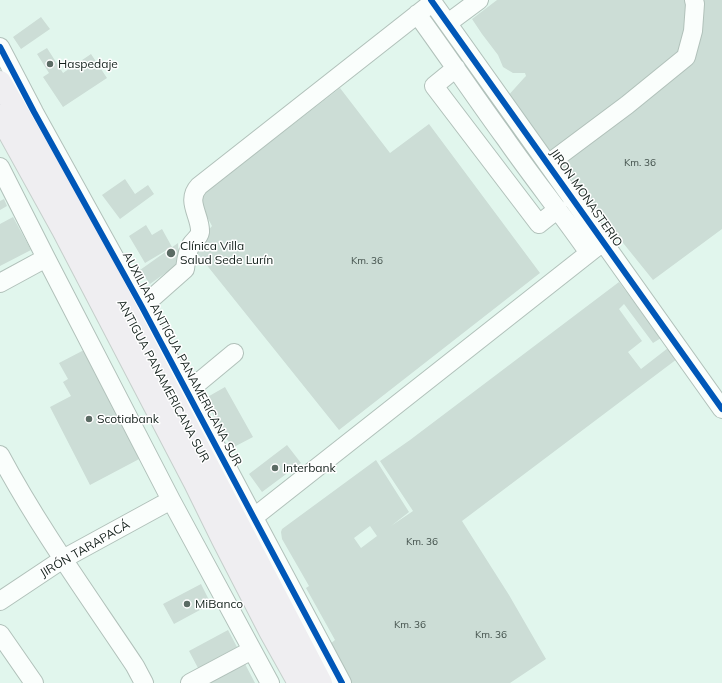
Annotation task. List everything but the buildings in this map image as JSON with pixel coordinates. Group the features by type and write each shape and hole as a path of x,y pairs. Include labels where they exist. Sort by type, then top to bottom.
{"main road":[{"name":"ANTIGUA PANAMERICANA SUR","path":"0,82 86,234 239,529 321,683"},
{"name":"ANTIGUA PANAMERICANA SUR","path":"0,116 63,230 191,476 239,529 271,632 299,683"}],"street":[{"path":"448,24 479,0"},
{"path":"548,164 627,105 686,57 693,31 694,0"},
{"path":"142,307 185,269 186,259 191,245 199,236 200,231 193,200 195,191 199,186 432,1"},
{"name":"JIRON MONASTERIO","path":"432,1 548,164 596,247 722,409"},
{"path":"239,529 596,247 558,209 505,139 417,14"},
{"name":"AUXILIAR ANTIGUA PANAMERICANA SUR","path":"0,47 187,392 239,529 342,683"},
{"path":"456,68 434,86 539,224 558,209"},
{"path":"0,167 171,500 270,683"},
{"path":"0,283 46,258"},
{"path":"187,392 234,354"},
{"path":"0,455 16,484 63,559 135,666 144,683"},
{"name":"JIRÓN TARAPACÁ","path":"0,601 63,559 171,500"},
{"path":"0,634 34,683"},
{"path":"190,683 252,650"}],"cycle path":[{"path":"431,0 722,409"},
{"path":"0,47 34,112 142,307 342,683"}],"place":[{"name":"Haspedaje","path":"50,64"},
{"name":"Clínica Villa Salud Sede Lurín","path":"171,253"},
{"name":"Scotiabank","path":"89,419"},
{"name":"Interbank","path":"275,468"},
{"name":"MiBanco","path":"187,604"}]}
